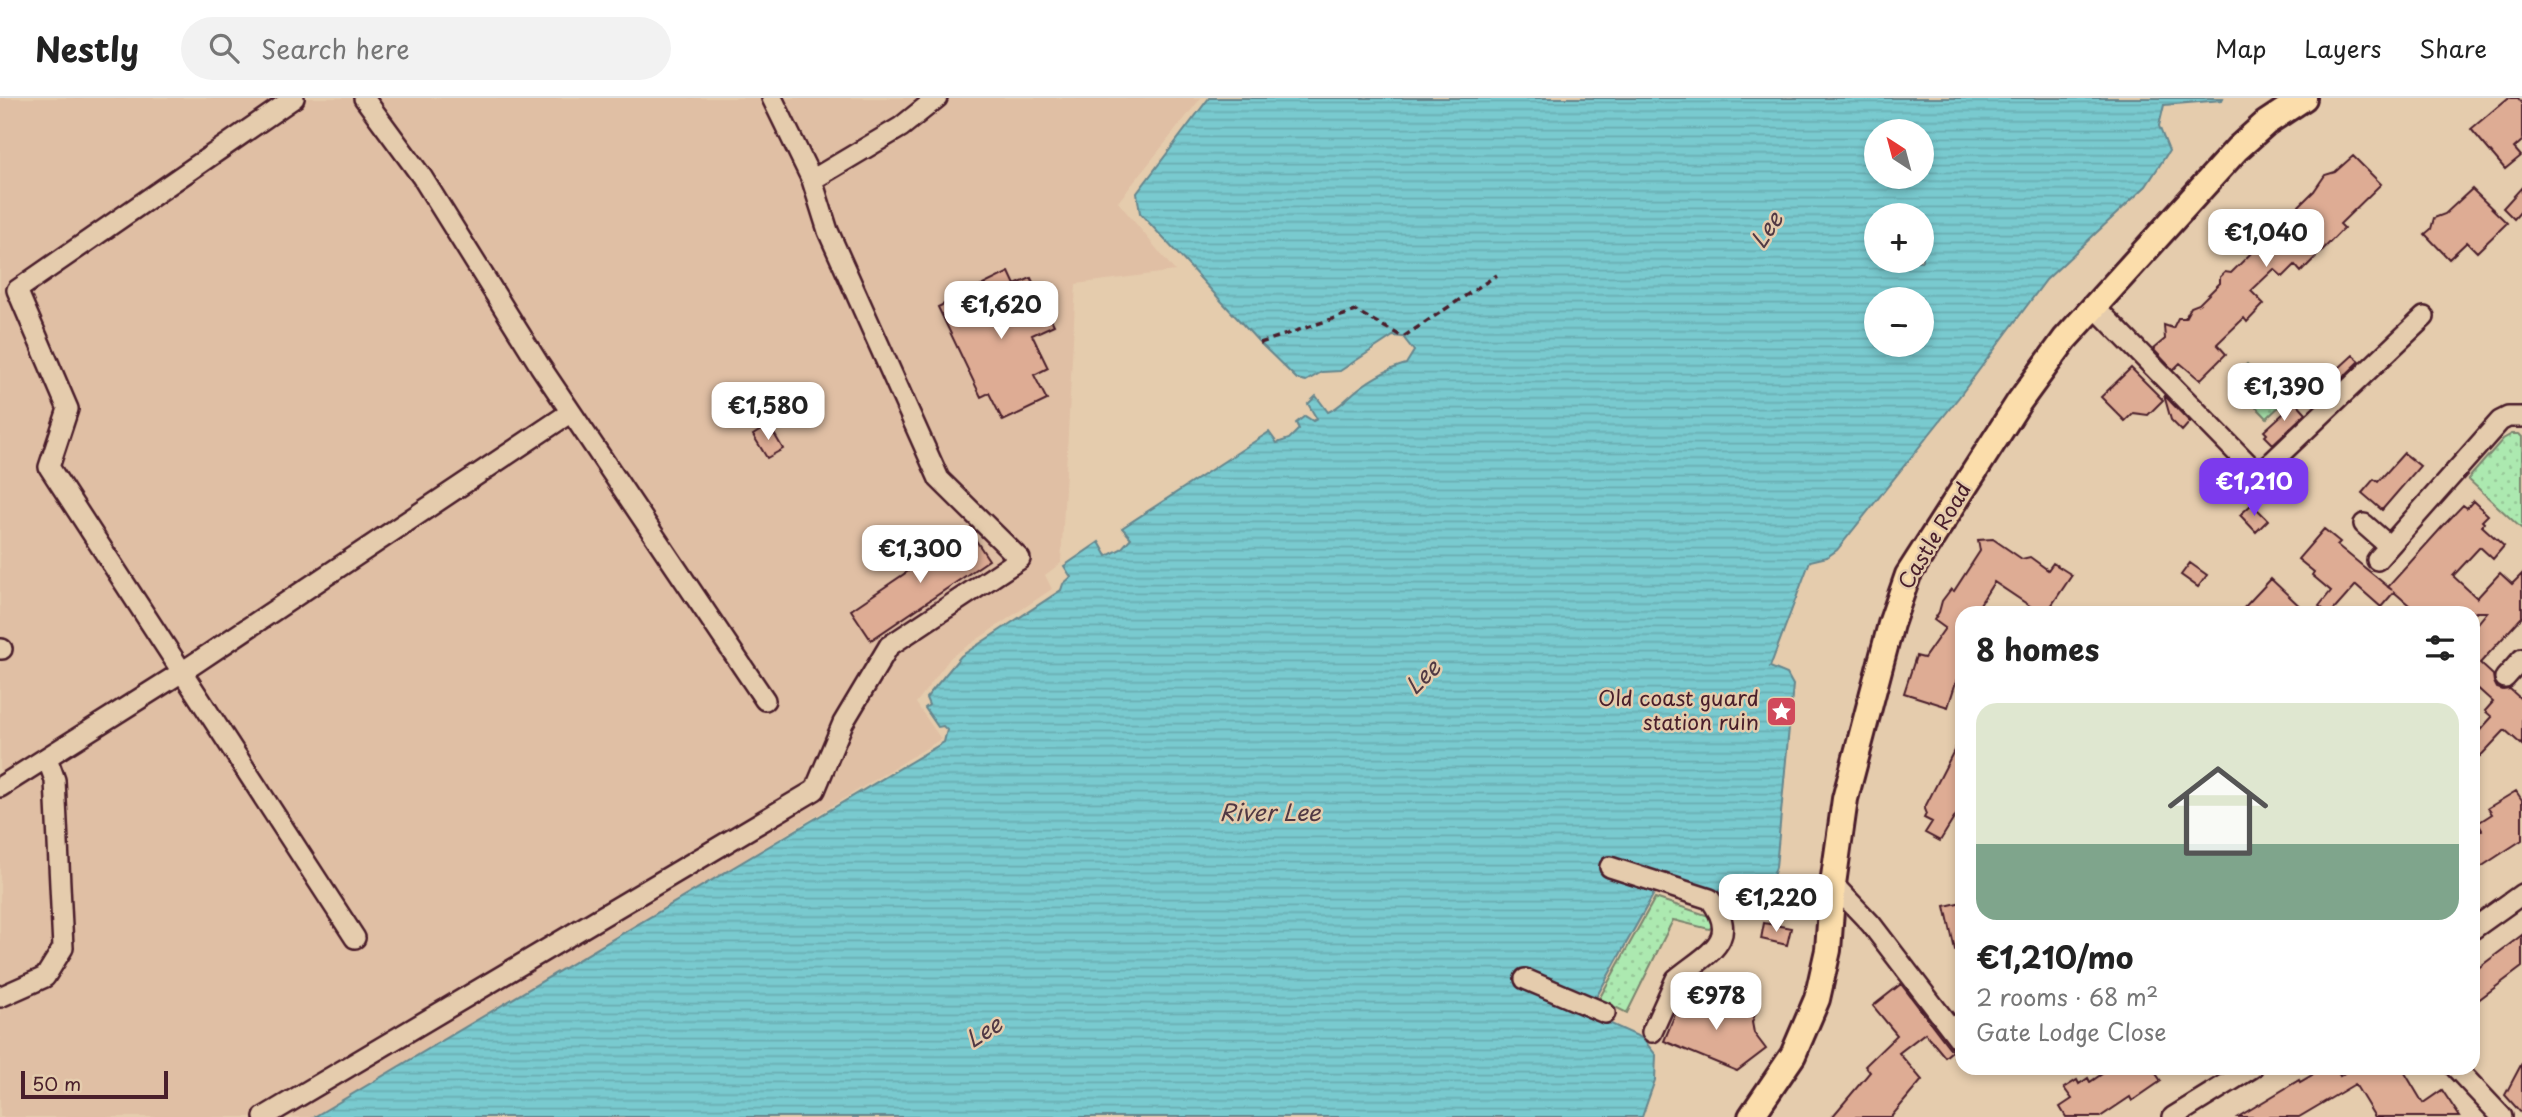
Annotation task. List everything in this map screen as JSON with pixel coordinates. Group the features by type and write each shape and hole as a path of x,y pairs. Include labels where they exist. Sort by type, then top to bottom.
{"main road":[{"name":"Castle Road","path":"1755,1115 1793,1055 1817,999 1828,950 1833,884 1845,799 1901,590 1952,504 2041,370 2094,306 2238,149 2266,123 2304,98"}],"street":[{"path":"294,98 17,290 68,409 49,467 355,938"},
{"path":"364,98 422,177 533,354 765,700"},
{"path":"264,1117 815,790 843,723 889,646 1020,559 939,479 828,231 812,180 772,98"},
{"path":"812,180 901,127 937,98"},
{"path":"2094,306 2252,468 2266,467 2273,461 2424,317"},
{"path":"0,787 182,672 572,412"},
{"path":"2364,524 2383,553 2500,421 2508,417 2522,416"},
{"path":"2505,678 2522,659"},
{"path":"0,998 45,976 63,948 55,780 47,758"},
{"path":"1610,867 1710,899 1716,906 1724,930 1722,942 1676,979 1651,1031"},
{"path":"1833,884 1871,924 1955,1034"},
{"path":"2480,924 2522,894"},
{"path":"1525,979 1605,1013"},
{"path":"1676,979 1726,998"},
{"path":"2173,1117 2241,1075"},
{"path":"2463,1075 2502,1117"}],"path":[{"path":"1260,343 1356,311 1403,337 1497,275"}],"shaded area":[{"path":"0,98 1201,98 1118,202 1175,271 1076,284 1061,563 1045,575 1052,589 951,657 916,703 941,739 571,966 314,1117 0,1117"}],"green space":[{"path":"2247,364 2284,402 2267,418 2230,380"},
{"path":"2512,434 2522,437 2522,529 2468,479 2503,439"},
{"path":"1655,898 1709,916 1713,927 1709,929 1673,920 1627,1013 1599,999"}],"water":[{"name":"River Lee","path":"1209,98 2223,98 2164,105 2159,126 2169,151 2146,186 2046,280 1959,397 1837,550 1827,557 1810,561 1770,667 1787,674 1793,685 1776,867 1762,909 1680,884 1657,888 1593,1003 1523,984 1642,1038 1656,1055 1655,1080 1642,1117 314,1117 944,742 947,730 943,726 938,727 925,708 929,705 926,698 961,656 1061,590 1071,577 1064,566 1099,542 1107,556 1121,549 1131,538 1122,528 1269,432 1277,443 1289,439 1299,429 1296,423 1305,416 1313,421 1317,419 1308,404 1316,396 1328,412 1369,381 1406,364 1414,351 1403,337 1393,336 1340,371 1322,372 1306,381 1297,379 1260,343 1140,213 1137,193"}],"building":[{"path":"2508,98 2518,98 2522,103 2522,141 2514,148 2521,156 2505,169 2471,129"},
{"path":"2353,156 2381,184 2340,224 2344,228 2301,272 2295,265 2283,277 2274,269 2251,291 2264,304 2247,322 2244,318 2217,344 2226,354 2200,380 2180,363 2173,370 2153,349 2165,339 2164,325 2173,328 2178,318 2185,318 2191,307 2199,304 2220,283 2220,277 2225,272 2231,273 2314,191 2325,175 2335,172"},
{"path":"2522,187 2522,210 2514,219 2503,208"},
{"path":"2472,189 2507,223 2477,252 2467,242 2449,259 2425,234 2431,229 2434,218 2445,214"},
{"path":"1009,272 1015,285 1031,278 1054,325 1032,335 1048,368 1034,375 1047,400 1003,421 989,393 981,397 938,307"},
{"path":"2353,355 2360,361 2334,386 2327,379"},
{"path":"2131,368 2163,400 2148,415 2133,413 2125,421 2101,397"},
{"path":"2164,395 2190,422 2182,431 2171,420"},
{"path":"2296,402 2306,413 2273,444 2264,431"},
{"path":"769,425 783,449 767,458 753,435"},
{"path":"2404,453 2420,466 2382,510 2362,493 2374,479 2378,482"},
{"path":"2473,501 2488,515 2482,521 2482,526 2504,546 2493,559 2480,547 2453,576 2477,598 2500,573 2512,584 2522,574 2522,617 2480,663 2480,621 2487,612 2480,612 2480,606 2410,606 2394,592 2380,606 2356,585 2337,606 2319,606 2331,591 2298,559 2324,529 2340,542 2337,545 2388,587 2463,505 2467,508"},
{"path":"2252,504 2268,520 2256,532 2240,515"},
{"path":"969,530 989,560 871,640 851,610"},
{"path":"1993,539 2022,559 2030,557 2048,570 2053,563 2072,575 2051,606 2030,606 1994,582 1979,606 1955,606 1955,685 1948,707 1904,693 1916,656 1924,658 1945,628 1934,620 1942,601 1951,589 1954,591 1980,551 1978,540"},
{"path":"2190,563 2207,575 2198,587 2181,575"},
{"path":"2271,579 2300,606 2246,606"},
{"path":"2480,663 2493,675 2497,688 2510,689 2522,700 2522,745 2505,730 2480,757 2480,730 2492,717 2485,711 2493,702 2480,690"},
{"path":"1955,749 1955,817 1940,841 1925,833 1932,822 1924,818 1924,809"},
{"path":"2516,791 2522,800 2522,840 2480,867 2480,822 2492,814 2488,808"},
{"path":"1955,904 1955,950 1945,906"},
{"path":"1764,923 1791,928 1787,945 1761,939"},
{"path":"2522,935 2522,967 2480,999 2480,967"},
{"path":"1901,984 1952,1051 1945,1057 1925,1033 1899,1053 1922,1080 1891,1117 1832,1117 1870,1072 1865,1066 1897,1035 1873,1006"},
{"path":"1683,995 1722,1010 1733,1008 1738,998 1758,1007 1752,1022 1754,1033 1766,1049 1737,1071 1664,1041"},
{"path":"2522,1063 2522,1114 2505,1095"},
{"path":"2100,1075 2157,1075 2161,1081 2132,1101 2130,1097 2100,1117 2066,1117 2060,1107 2072,1099 2064,1088 2077,1080 2079,1084 2088,1078 2090,1082"},
{"path":"2312,1075 2406,1075 2423,1103 2442,1090 2460,1117 2375,1117 2355,1084 2299,1117 2238,1117 2299,1080 2300,1082"}],"place":[{"name":"Old coast guard station ruin","path":"1782,711"}],"water label":[{"name":"Lee","path":"1767,230"},
{"name":"Lee","path":"1423,677"},
{"name":"Lee","path":"984,1032"}]}
